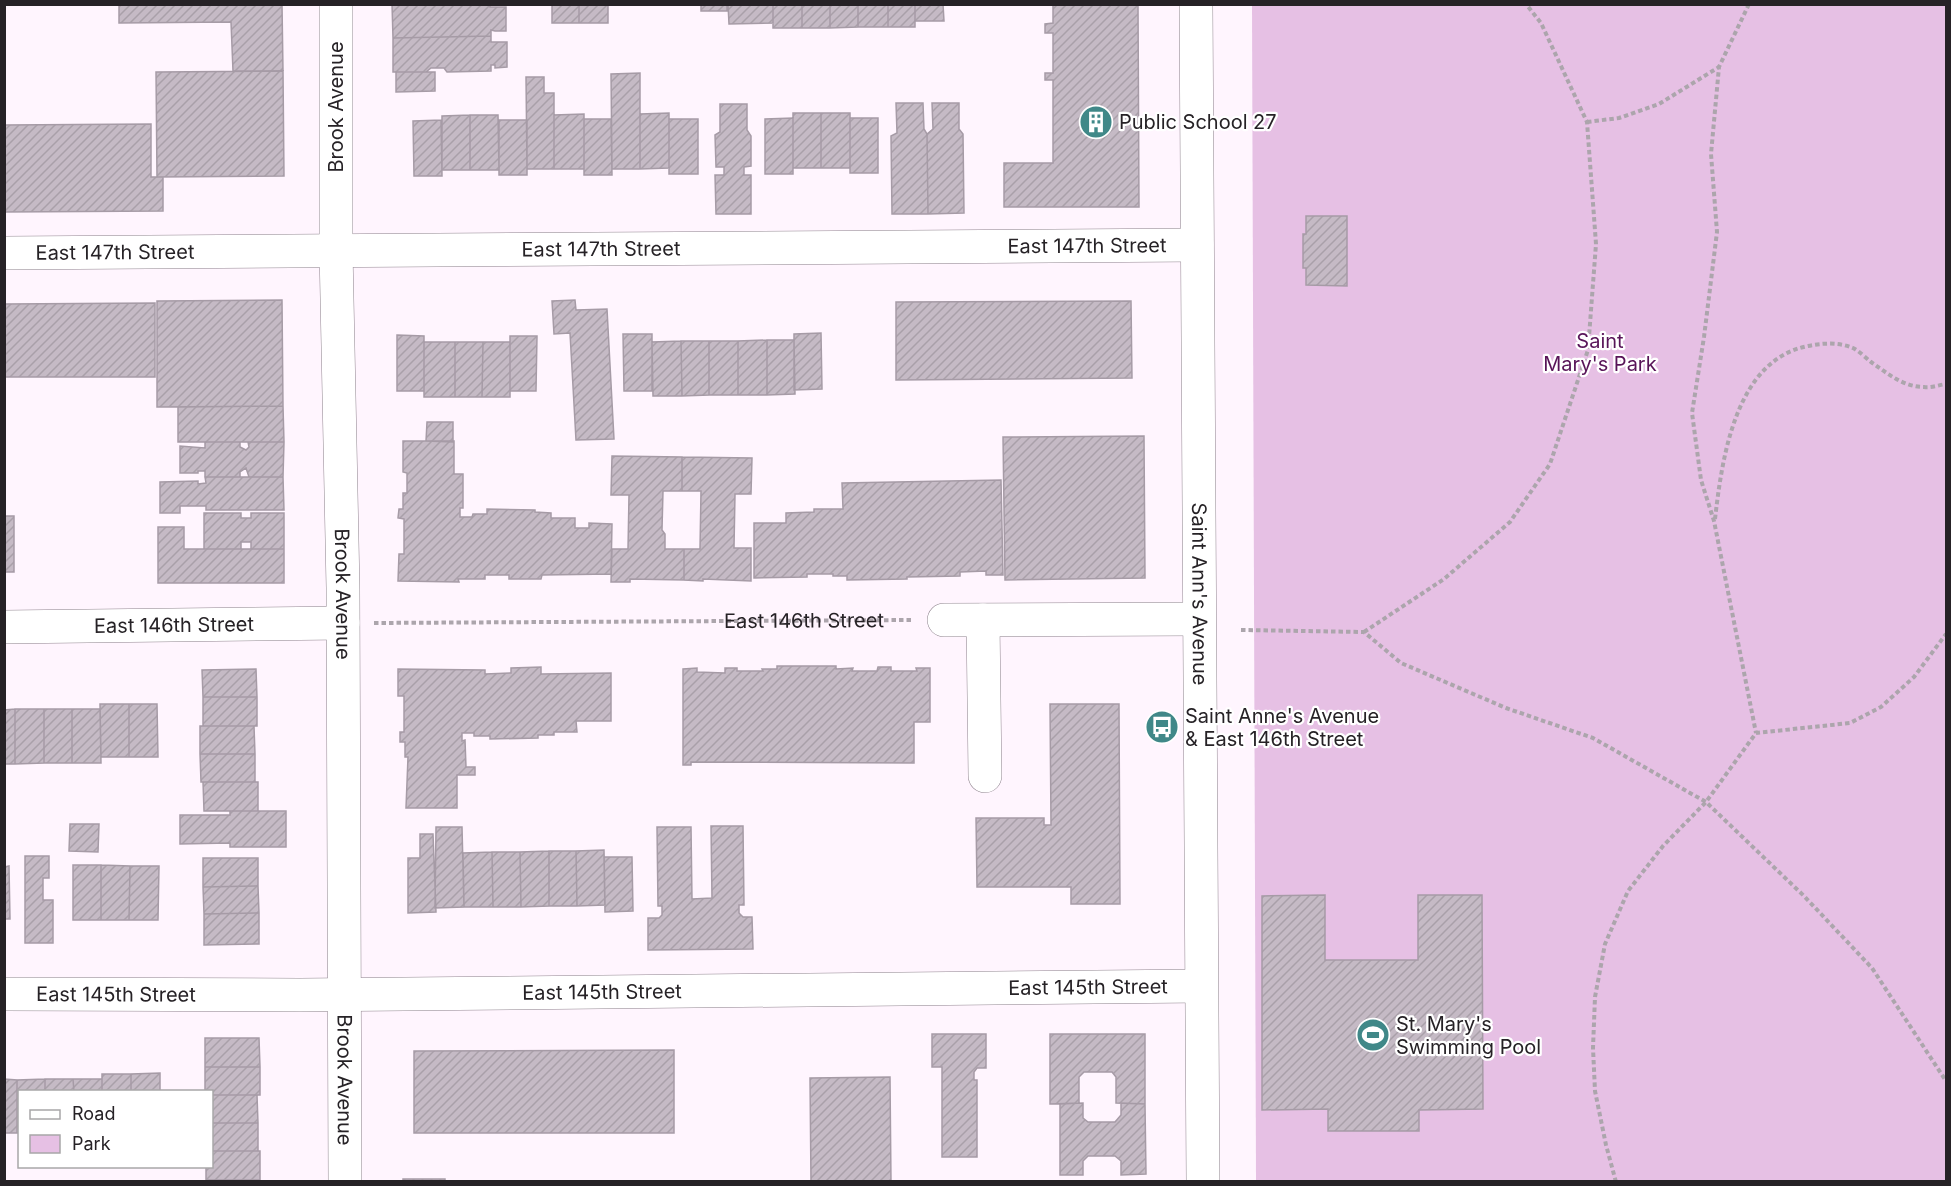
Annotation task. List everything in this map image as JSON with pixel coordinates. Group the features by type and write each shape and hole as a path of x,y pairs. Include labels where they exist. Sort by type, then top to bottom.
{"street":[{"name":"Brook Avenue","path":"336,4 336,250 343,623 345,1182"},
{"name":"Saint Ann's Avenue","path":"1196,4 1203,1182"},
{"name":"East 147th Street","path":"4,253 1197,245"},
{"path":"944,620 1199,619"},
{"path":"983,620 985,776"},
{"name":"East 146th Street","path":"4,627 343,623"},
{"name":"East 145th Street","path":"4,994 345,994 1201,986"}],"path":[{"path":"1241,630 1364,632 1444,579 1509,522 1550,464 1588,350 1596,244 1587,122 1541,23 1526,4"},
{"path":"1616,1182 1595,1090 1593,1048 1595,997 1605,944 1628,891 1663,846 1706,802 1756,733 1714,521 1701,480 1692,413 1717,232 1711,154 1719,67 1749,4"},
{"path":"1587,122 1619,118 1659,104 1719,67"},
{"path":"1714,521 1721,470 1743,400 1756,378 1774,361 1796,348 1823,343 1853,348 1897,381 1923,388 1947,384"},
{"name":"East 146th Street","path":"411,622 944,620"},
{"path":"1364,632 1401,663 1506,708 1593,738 1706,802 1804,896 1872,969 1947,1081"},
{"path":"1756,733 1850,723 1881,707 1914,677 1947,634"}],"green space":[{"name":"Saint Mary's Park","path":"1252,5 1946,5 1946,1181 1256,1181"}],"building":[{"path":"119,4 282,4 283,71 233,71 231,22 119,23"},
{"path":"392,4 490,4 490,7 506,7 506,31 491,30 491,36 393,38"},
{"path":"552,4 579,4 579,23 552,23"},
{"path":"579,4 608,4 608,23 579,23"},
{"path":"701,4 727,4 727,11 701,11"},
{"path":"728,4 773,4 773,23 729,24"},
{"path":"773,4 802,4 802,28 773,28"},
{"path":"802,4 830,4 830,28 802,28"},
{"path":"830,4 858,4 858,27 830,28"},
{"path":"858,4 888,4 888,27 858,27"},
{"path":"888,4 915,4 915,27 888,27"},
{"path":"915,4 943,4 944,21 915,21"},
{"name":"Public School 27","path":"1053,4 1138,4 1139,207 1004,207 1004,163 1053,163 1053,80 1045,80 1045,73 1053,73 1053,33 1045,33 1045,24 1053,23"},
{"path":"491,36 491,42 507,42 507,67 495,68 495,65 491,65 491,71 447,72 444,68 431,68 426,72 393,72 393,38"},
{"path":"283,71 284,176 157,177 156,72"},
{"path":"396,72 435,72 435,91 396,92"},
{"path":"640,73 640,169 612,169 611,74"},
{"path":"526,77 544,77 544,93 554,93 554,169 527,169"},
{"path":"896,103 923,103 924,129 927,134 928,214 892,214 891,136 897,133"},
{"path":"932,103 959,103 959,129 963,134 964,213 928,214 927,134 933,129"},
{"path":"720,104 747,104 747,130 751,136 751,166 744,167 744,175 751,175 751,214 716,214 715,175 724,175 724,167 716,167 715,135 720,132"},
{"path":"669,113 669,168 640,169 640,114"},
{"path":"793,113 821,113 821,168 793,168"},
{"path":"821,113 850,113 850,168 821,168"},
{"path":"584,114 584,169 554,169 554,115"},
{"path":"470,115 470,170 442,170 442,116"},
{"path":"470,115 498,115 499,170 470,170"},
{"path":"793,118 793,174 765,174 765,119"},
{"path":"850,118 878,118 878,173 850,173"},
{"path":"584,119 611,119 612,175 584,175"},
{"path":"669,119 698,119 698,174 669,174"},
{"path":"441,120 442,176 414,176 413,121"},
{"path":"499,120 527,120 527,175 499,175"},
{"path":"151,124 151,177 163,177 163,211 4,212 4,125"},
{"path":"1306,216 1347,216 1347,286 1306,285 1306,268 1303,268 1303,234 1306,234"},
{"path":"282,300 283,406 157,407 157,301"},
{"path":"575,300 576,310 607,309 614,439 576,440 570,333 554,334 552,301"},
{"path":"1131,301 1132,378 896,380 896,302"},
{"path":"155,303 155,377 4,377 4,304"},
{"path":"821,333 822,389 794,390 794,334"},
{"path":"623,334 652,334 652,391 624,391"},
{"path":"397,335 424,336 424,391 397,391"},
{"path":"510,336 537,336 536,391 510,391"},
{"path":"767,340 767,395 738,395 738,341"},
{"path":"767,340 794,340 795,394 767,395"},
{"path":"681,341 682,396 653,396 652,342"},
{"path":"681,341 709,341 709,395 682,396"},
{"path":"709,341 738,341 738,395 709,395"},
{"path":"424,342 455,342 455,397 424,397"},
{"path":"455,342 483,342 482,397 455,397"},
{"path":"483,342 510,342 510,397 482,397"},
{"path":"283,406 284,442 178,442 178,407"},
{"path":"427,422 453,422 453,442 426,441"},
{"path":"1144,436 1145,578 1005,580 1003,437"},
{"path":"403,441 454,441 454,474 463,474 463,508 460,508 460,517 487,514 487,509 535,510 535,512 551,513 551,518 575,518 575,528 589,528 589,523 612,524 611,574 542,575 541,579 509,579 509,575 485,575 485,579 458,579 459,582 398,581 399,554 404,554 404,519 398,518 399,509 403,509 403,493 407,493 407,473 403,472"},
{"path":"205,442 240,442 240,447 246,450 249,447 248,442 284,442 283,477 249,477 246,468 240,472 240,477 205,477 205,471 180,473 180,446 205,448"},
{"path":"612,456 682,457 682,491 663,491 662,530 665,534 665,549 684,549 684,580 630,579 630,582 611,582 612,549 628,549 629,495 611,495"},
{"path":"682,457 752,458 751,494 735,494 734,548 751,548 751,581 684,580 684,549 700,549 701,491 682,491"},
{"path":"205,477 283,477 284,510 206,510 206,506 180,506 180,513 160,513 160,482 198,481 198,484 206,483"},
{"path":"1001,480 1003,575 986,575 986,571 960,572 960,576 907,577 907,579 847,580 847,576 833,576 833,574 754,578 754,523 786,523 786,513 814,512 814,509 843,509 842,483"},
{"path":"204,513 241,513 241,518 251,518 251,513 284,513 284,549 251,549 251,542 241,542 241,549 204,549"},
{"path":"4,516 14,516 14,572 4,572"},
{"path":"158,527 184,527 184,549 284,549 284,583 158,583"},
{"path":"777,666 836,666 836,669 853,668 852,671 877,671 878,667 891,667 891,671 917,671 916,668 930,668 930,722 914,722 914,763 691,762 691,765 683,765 683,669 697,668 697,672 725,673 725,668 737,668 737,671 763,671 762,669 777,669"},
{"path":"541,667 541,674 611,673 611,721 576,721 577,732 554,732 554,735 538,735 538,738 490,739 490,736 462,733 462,741 465,740 466,767 475,767 475,775 457,775 457,808 406,808 408,757 405,757 405,742 400,742 400,732 404,732 404,696 398,696 398,669 485,670 485,674 511,673 511,668"},
{"path":"256,669 257,697 203,697 202,670"},
{"path":"203,697 257,697 257,726 203,726"},
{"path":"100,704 129,704 129,757 101,757"},
{"path":"129,704 157,704 158,757 129,757"},
{"path":"1050,704 1119,704 1120,904 1071,904 1071,887 977,887 976,818 1044,818 1044,825 1051,825"},
{"path":"15,709 15,764 4,764 4,710"},
{"path":"15,709 44,709 44,763 15,764"},
{"path":"44,709 72,709 72,763 44,763"},
{"path":"72,709 100,709 101,763 72,763"},
{"path":"200,726 254,726 255,754 200,754"},
{"path":"200,754 255,754 255,782 201,782"},
{"path":"203,782 258,782 258,811 204,811"},
{"path":"230,811 286,811 286,847 230,847 230,843 180,844 180,815 230,815"},
{"path":"70,824 99,824 98,852 69,851"},
{"path":"711,826 743,826 744,905 739,905 739,913 743,917 752,917 753,949 648,950 648,918 659,918 662,915 662,906 658,906 657,827 691,827 692,899 712,898"},
{"path":"436,827 462,827 464,907 435,908"},
{"path":"420,834 433,834 436,912 408,913 408,858 420,858"},
{"path":"604,850 605,905 577,906 576,851"},
{"path":"549,851 549,906 521,907 520,852"},
{"path":"549,851 576,851 577,906 549,906"},
{"path":"492,852 493,907 464,907 463,853"},
{"path":"492,852 520,852 521,907 493,907"},
{"path":"25,856 49,856 49,878 43,878 43,900 53,900 53,943 25,943"},
{"path":"604,857 632,857 633,911 605,912"},
{"path":"203,858 258,858 258,886 203,887"},
{"path":"73,865 101,865 101,920 73,920"},
{"path":"101,865 130,866 129,920 101,920"},
{"path":"9,866 10,919 4,919 4,867"},
{"path":"130,866 159,866 158,920 129,920"},
{"path":"258,886 259,913 204,914 203,887"},
{"name":"St. Mary's Swimming Pool","path":"1325,895 1325,960 1418,960 1418,895 1482,895 1483,1109 1419,1110 1419,1131 1328,1131 1328,1109 1262,1110 1262,896"},
{"path":"259,913 259,944 204,945 204,914"},
{"path":"932,1034 986,1034 986,1068 977,1068 974,1072 974,1080 977,1080 977,1157 942,1157 942,1067 932,1067"},
{"path":"1050,1034 1145,1034 1145,1104 1116,1103 1116,1077 1112,1072 1084,1072 1079,1077 1079,1103 1050,1104"},
{"path":"205,1038 259,1038 260,1067 205,1067"},
{"path":"674,1050 674,1133 414,1133 414,1051"},
{"path":"205,1067 260,1067 260,1095 213,1095 213,1090 205,1090"},
{"path":"160,1073 160,1090 131,1090 131,1074"},
{"path":"102,1074 131,1074 131,1090 102,1090"},
{"path":"890,1077 891,1182 811,1182 810,1078"},
{"path":"4,1079 17,1080 17,1133 4,1133"},
{"path":"45,1079 45,1090 18,1090 18,1133 17,1133 17,1080"},
{"path":"45,1079 73,1079 74,1090 45,1090"},
{"path":"73,1079 102,1079 102,1090 74,1090"},
{"path":"213,1095 257,1095 258,1123 213,1123"},
{"path":"1083,1103 1083,1118 1088,1122 1115,1122 1121,1115 1121,1103 1145,1104 1146,1174 1121,1175 1121,1161 1115,1156 1088,1156 1083,1161 1083,1175 1060,1175 1060,1104"},
{"path":"213,1123 258,1123 258,1151 213,1151"},
{"path":"213,1151 260,1151 260,1180 206,1180 206,1168 213,1168"},
{"path":"403,1179 445,1179 445,1182 403,1182"},
{"path":"206,1180 260,1180 260,1182 206,1182"}],"place":[{"name":"Public School 27","path":"1096,122"},
{"name":"Saint Anne's Avenue & East 146th Street","path":"1162,727"},
{"name":"St. Mary's Swimming Pool","path":"1373,1035"}]}
